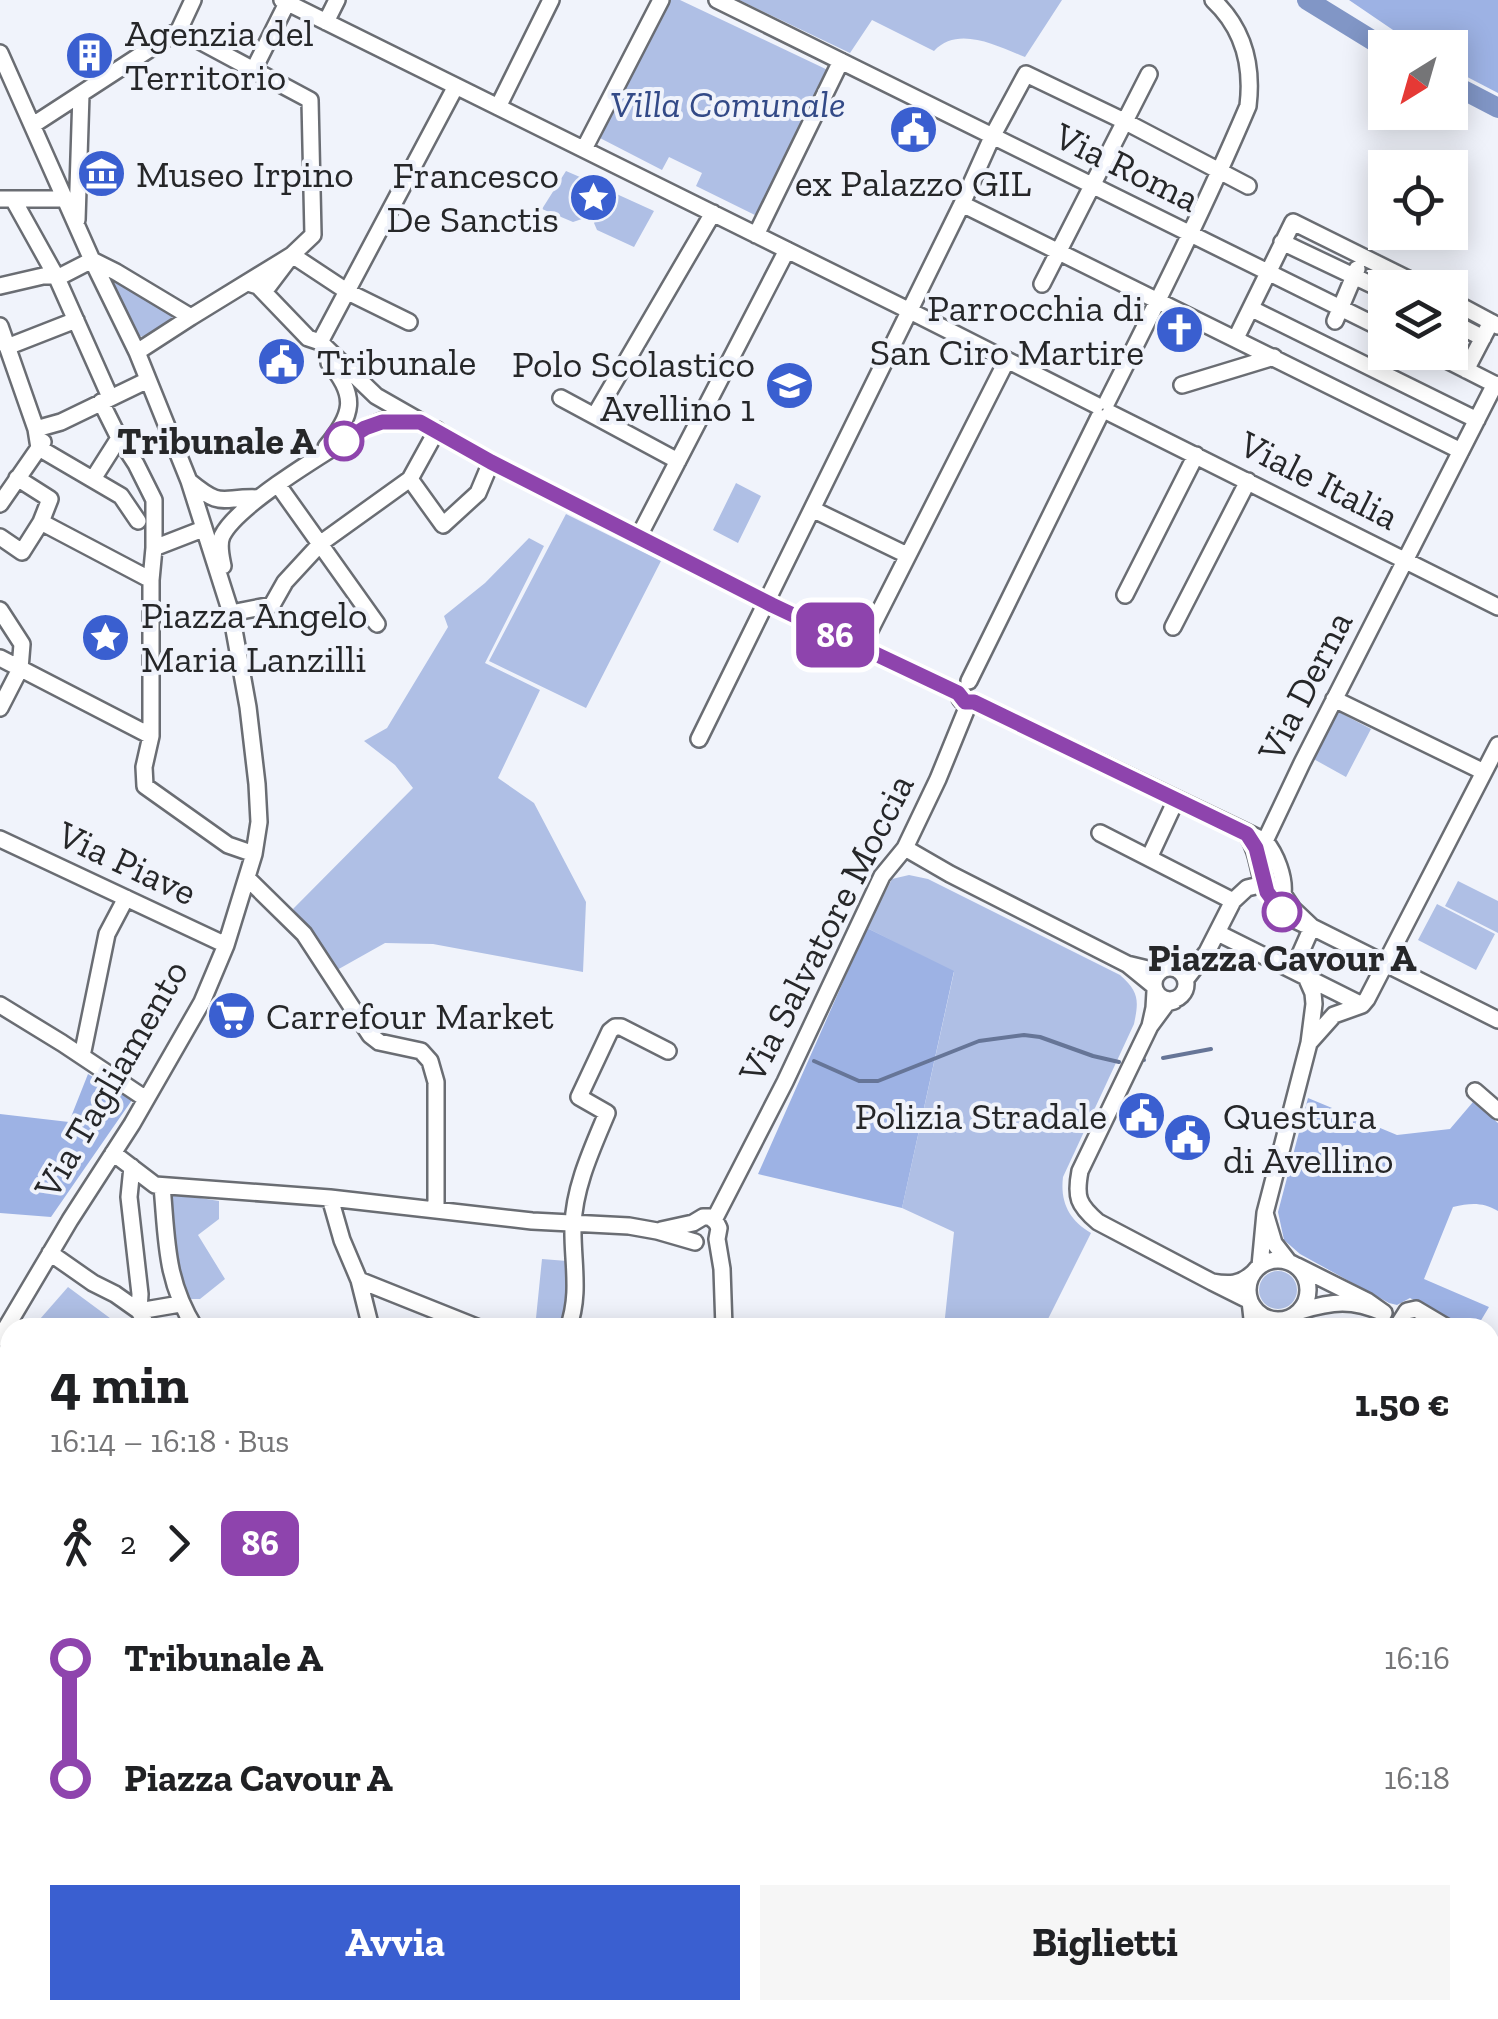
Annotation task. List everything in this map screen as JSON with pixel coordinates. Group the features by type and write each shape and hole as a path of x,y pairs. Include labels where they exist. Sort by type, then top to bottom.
{"street":[{"path":"33,126 179,30 193,0"},
{"path":"326,22 337,0"},
{"path":"498,106 551,0"},
{"path":"584,150 661,0"},
{"name":"Via Roma","path":"717,0 1269,273 1339,315 1368,324"},
{"name":"Via Salvatore Moccia","path":"703,1220 735,1180 882,876 905,848 938,779 967,695 1103,409 1138,346 1248,106 1246,52 1232,21 1213,0"},
{"path":"254,69 285,1"},
{"name":"Viale Italia","path":"285,1 1498,607"},
{"path":"179,30 310,100 313,235 264,292"},
{"path":"0,53 136,352 189,481 217,500 259,498"},
{"path":"756,236 841,61"},
{"path":"699,739 1026,74 1248,186"},
{"path":"1042,284 1149,74"},
{"path":"314,340 348,292 456,86"},
{"path":"76,224 81,94"},
{"path":"6,199 66,199"},
{"path":"6,199 56,275 119,438 154,500 151,736 144,766 145,786 228,845 254,854"},
{"path":"962,204 1274,357 1310,368 1354,396 1462,450"},
{"path":"595,416 713,213"},
{"path":"1236,338 1294,222 1390,270"},
{"path":"1282,242 1368,283"},
{"path":"639,536 787,250"},
{"path":"136,352 292,255"},
{"path":"292,255 348,292 410,322"},
{"path":"1339,315 1362,256"},
{"path":"0,286 42,276 61,276 92,260"},
{"path":"92,260 191,317"},
{"path":"248,283 258,286 376,396 491,462 767,602 967,695 1264,842 1272,849 1284,889 1247,888 1234,901 1186,980"},
{"path":"1252,309 1368,365"},
{"path":"1468,310 1494,324 1468,359"},
{"path":"7,347 76,320"},
{"path":"0,326 39,448"},
{"path":"1468,330 1483,338"},
{"path":"314,340 341,377 349,397 342,428 317,458"},
{"path":"1182,384 1274,357"},
{"path":"861,648 1007,360"},
{"path":"1354,396 1368,370"},
{"path":"1378,370 1477,420"},
{"path":"1468,370 1496,385"},
{"path":"36,429 60,422 148,380"},
{"name":"Via Derna","path":"1264,842 1496,385"},
{"path":"1396,418 1412,388"},
{"path":"561,398 678,461"},
{"path":"0,504 60,422"},
{"path":"420,422 382,422 365,428 259,498 229,526 221,538 229,605 272,606 285,582 320,543 410,479 436,430"},
{"path":"93,479 119,438"},
{"path":"39,448 121,496 138,521"},
{"path":"1125,595 1196,455"},
{"path":"410,479 443,525 478,493 491,462"},
{"path":"0,537 22,552 50,499 17,478"},
{"name":"Via Tagliamento","path":"5,1317 113,1153 202,1002 226,945 254,854 259,822 248,707 229,605 189,481"},
{"path":"1172,627 1248,482"},
{"path":"278,486 377,624"},
{"path":"812,509 907,555"},
{"path":"41,522 151,580"},
{"path":"154,548 203,529"},
{"path":"0,610 22,644 20,669 0,708"},
{"path":"0,658 151,736"},
{"path":"1334,700 1484,772"},
{"path":"1334,1015 1362,1005 1498,745"},
{"path":"1149,858 1176,800"},
{"path":"1100,833 1234,901"},
{"path":"1247,834 1282,912 1299,924 1498,1020"},
{"name":"Via Piave","path":"0,839 226,945"},
{"path":"905,848 1128,964 1156,983 1163,999 1174,1000"},
{"path":"1270,886 1268,868 1278,867"},
{"path":"247,878 304,934 370,1035 380,1042 422,1051 430,1061 436,1082 436,1210"},
{"path":"82,1056 107,934 126,898"},
{"path":"1252,1318 1249,1282 1256,1269 1265,1213 1309,1043 1313,992 1300,973 1312,927"},
{"path":"1218,933 1362,1005"},
{"path":"1150,1026 1156,983 1174,968 1180,970 1186,990 1167,1004 1150,1026 1080,1171 1076,1191 1083,1209 1098,1222 1250,1301 1268,1318"},
{"path":"1309,1043 1337,1007 1327,995 1314,1004"},
{"path":"0,1005 146,1099"},
{"path":"572,1318 576,1286 573,1223 586,1164 607,1114 579,1098 615,1027 668,1051"},
{"path":"1474,1091 1498,1112"},
{"path":"113,1153 155,1186 629,1226 706,1242"},
{"path":"132,1167 129,1197 143,1318"},
{"path":"162,1186 171,1277 189,1318"},
{"path":"330,1198 368,1318"},
{"path":"1265,1213 1270,1234 1308,1282 1308,1292 1292,1318"},
{"path":"657,1230 703,1220 719,1228 706,1242"},
{"path":"703,1220 690,1234 706,1242 722,1280 724,1318"},
{"name":"Via Tagliamento","path":"50,1253 140,1311"},
{"path":"1212,1282 1236,1284 1256,1269 1278,1260 1292,1263 1367,1301 1392,1318"},
{"path":"359,1280 454,1318"},
{"path":"1292,1318 1342,1302 1384,1313"},
{"path":"140,1311 180,1304"},
{"path":"1405,1318 1406,1311 1416,1308 1432,1318"}],"green space":[{"name":"Villa Comunale","path":"667,0 680,0 832,72 761,218 696,186 702,173 669,157 662,170 598,137"},
{"path":"739,0 1062,0 1025,57 990,43 966,39 954,39 934,51 872,20 850,53"},
{"path":"566,171 603,187 585,218 573,222 542,209"},
{"path":"610,191 654,211 634,247 597,230 594,223"},
{"path":"113,276 174,313 173,317 144,337 135,335 108,280"},
{"path":"736,483 761,496 738,543 713,530"},
{"path":"566,514 661,561 586,708 489,661"},
{"path":"529,538 544,546 485,663 540,690 498,778 534,803 586,902 583,972 433,944 385,943 337,970 293,909 413,788 395,765 364,741 387,728 448,627 444,616 485,583"},
{"path":"1333,709 1371,729 1346,777 1310,757"},
{"path":"909,875 928,879 1120,975 1136,997 1134,1024 1063,1177 1068,1210 1091,1233 1048,1318 945,1318 954,1232 902,1208 954,972 867,928 892,879"},
{"path":"1458,881 1498,901 1498,933 1445,906"},
{"path":"1437,904 1495,934 1476,970 1418,940"},
{"path":"169,1193 219,1201 219,1219 198,1235 225,1279 200,1299 182,1299 174,1260"},
{"path":"542,1259 567,1261 567,1312 563,1318 536,1318"},
{"path":"1278,1271 1291,1277 1297,1290 1291,1303 1278,1309 1265,1303 1259,1290 1265,1277"},
{"path":"68,1287 110,1318 41,1318"}],"shaded area":[{"path":"1349,0 1498,0 1498,93 1468,77 1468,30 1393,30"},
{"path":"867,928 954,971 902,1208 758,1174"},
{"path":"88,1074 132,1100 51,1217 0,1213 0,1114 69,1122"},
{"path":"1308,1098 1397,1135 1450,1129 1473,1102 1498,1123 1498,1211 1476,1204 1453,1207 1424,1279 1489,1307 1482,1318 1447,1318 1410,1298 1397,1305 1389,1303 1300,1254 1284,1240 1278,1212"}],"waterway":[{"path":"1307,0 1368,38"},
{"path":"1468,92 1498,108"},
{"path":"814,1061 859,1081 878,1081 979,1041 1024,1035 1119,1062"},
{"path":"1163,1058 1211,1049"}],"bus line":[{"name":"86","path":"344,441 382,422 420,422 772,605 958,693 965,702 974,702 1247,834 1256,848 1267,892 1282,912"}],"place":[{"name":"Agenzia del Territorio","path":"90,55"},
{"name":"ex Palazzo GIL","path":"913,129"},
{"name":"Museo Irpino","path":"101,174"},
{"name":"Francesco De Sanctis","path":"594,197"},
{"name":"Parrocchia di San Ciro Martire","path":"1179,330"},
{"name":"Tribunale","path":"282,362"},
{"name":"Polo Scolastico Avellino 1","path":"790,386"},
{"name":"Tribunale A","path":"344,441"},
{"name":"Piazza Angelo Maria Lanzilli","path":"106,637"},
{"name":"Piazza Cavour A","path":"1282,912"},
{"name":"Carrefour Market","path":"231,1016"},
{"name":"Polizia Stradale","path":"1142,1116"},
{"name":"Questura di Avellino","path":"1188,1138"}]}
